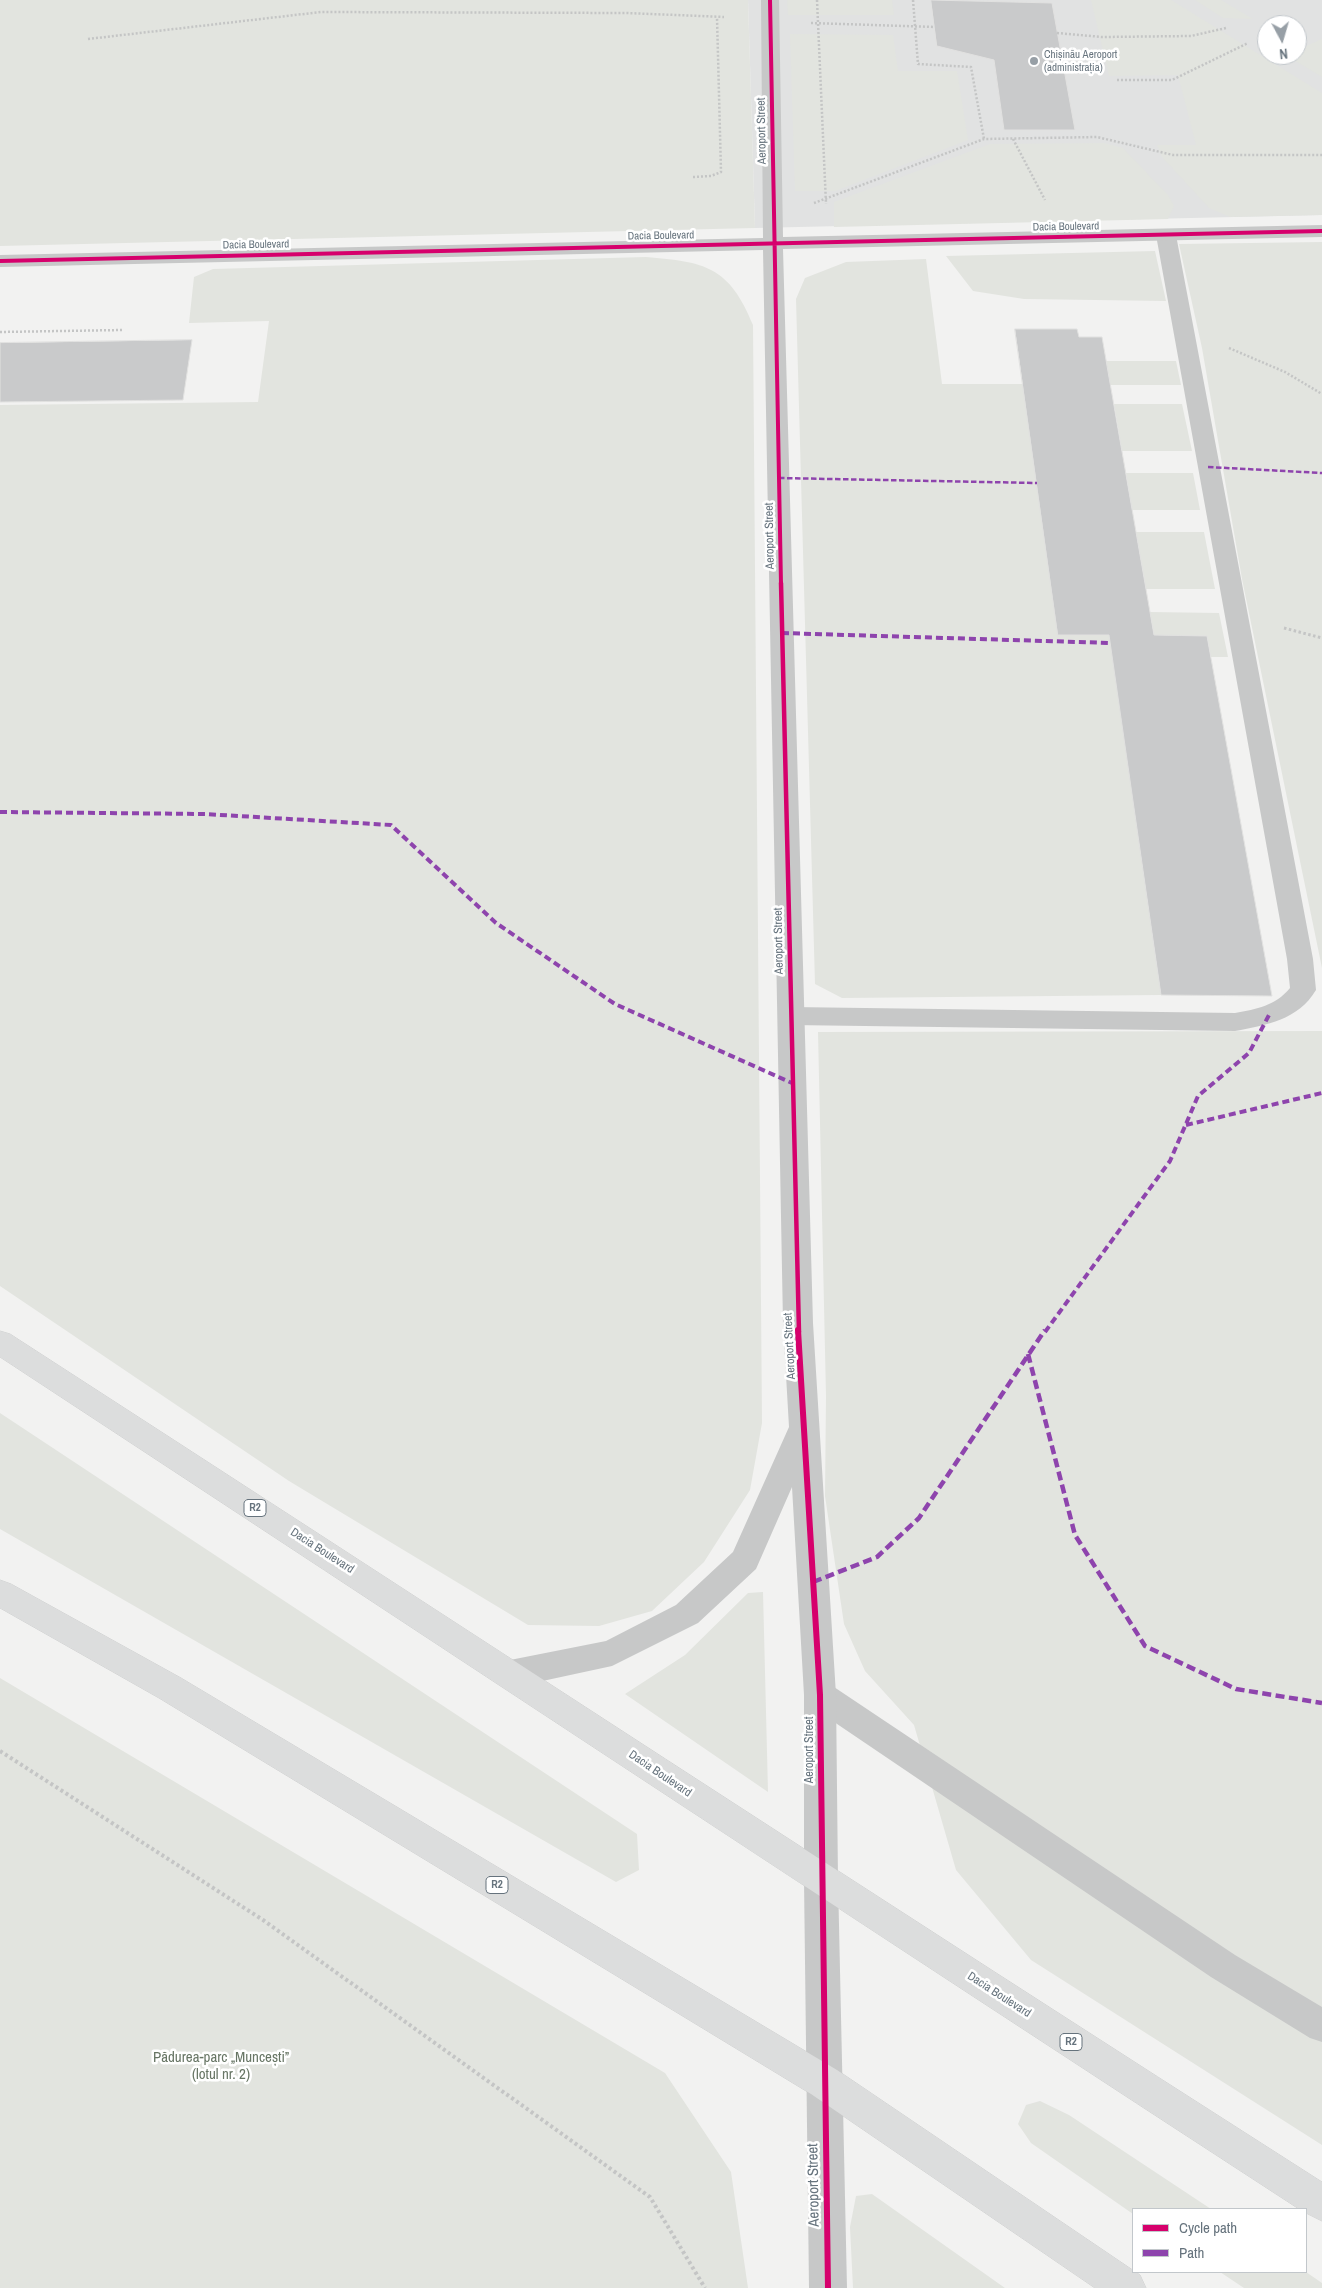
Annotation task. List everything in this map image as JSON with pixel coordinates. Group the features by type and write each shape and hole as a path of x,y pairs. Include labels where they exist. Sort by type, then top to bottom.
{"main road":[{"name":"Dacia Boulevard","path":"0,1342 510,1674 821,1880 1322,2203"},
{"name":"R2","path":"0,1593 170,1688 824,2082 1127,2288"}],"street":[{"name":"Aeroport Street","path":"770,0 773,244 798,1323 820,1695 828,2288"},
{"name":"Dacia Boulevard","path":"0,260 1322,231"},
{"path":"791,1016 1235,1022 1269,1015 1291,1005 1303,990 1298,950 1166,235"},
{"path":"510,1674 612,1653 687,1614 745,1560 804,1425"},
{"path":"820,1695 1223,1966 1322,2026"}],"path":[{"path":"817,0 828,243"},
{"path":"913,0 918,64 970,66 984,140"},
{"path":"88,39 320,12 627,13 724,18"},
{"path":"693,177 711,176 721,172 717,17"},
{"path":"810,23 818,25 934,27"},
{"path":"1057,33 1102,37 1191,36 1226,28"},
{"path":"1117,80 1172,80 1248,43"},
{"path":"773,218 984,140 1097,137 1173,155 1322,155"},
{"path":"1012,139 1065,237"},
{"path":"1183,328 1285,372 1322,394"},
{"path":"0,332 123,330"},
{"path":"0,1751 263,1920 650,2197 705,2288"}],"shaded area":[{"path":"748,0 1322,0 1322,215 755,228"}],"green space":[{"path":"0,0 748,0 755,228 0,246"},
{"path":"787,0 892,0 894,15 788,15"},
{"path":"1091,0 1171,0 1257,53 1257,65 1277,65 1322,93 1322,215 1230,217 1209,208 1162,157 1157,145 1196,145 1178,75 1109,76"},
{"path":"1195,0 1221,0 1253,19 1223,18"},
{"path":"790,34 893,35 898,71 957,71 968,140 835,191 795,191"},
{"path":"1322,39 1322,77 1302,65 1307,65 1307,46"},
{"path":"1104,143 1123,148 1168,195 1174,206 1168,219 834,227 834,202 990,144"},
{"path":"1322,242 1322,968 1242,579 1202,348 1179,244"},
{"path":"1155,251 1166,301 1024,299 973,291 946,256"},
{"path":"646,257 684,261 713,271 734,290 744,305 753,325 762,1423 750,1490 704,1562 652,1611 599,1626 528,1625 289,1481 0,1286 0,405 258,402 269,321 189,323 194,277 213,269"},
{"path":"926,259 942,384 1023,384 1110,635 1161,995 842,998 815,984 796,299 805,278 846,262"},
{"path":"1106,361 1176,361 1181,385 1110,385"},
{"path":"1114,404 1182,404 1192,451 1122,451"},
{"path":"1126,473 1193,473 1200,510 1132,510"},
{"path":"1136,532 1204,532 1215,589 1146,589"},
{"path":"1150,612 1219,613 1228,657 1211,657 1207,636 1154,635"},
{"path":"1322,1031 1322,2145 1031,1960 956,1870 914,1725 865,1671 844,1624 825,1496 826,1396 818,1032"},
{"path":"0,1413 637,1834 639,1870 616,1882 0,1529"},
{"path":"763,1592 768,1792 625,1694 685,1655 748,1593"},
{"name":"Pădurea-parc „Muncești” (lotul nr. 2)","path":"0,1678 665,2073 731,2172 748,2288 0,2288"},
{"path":"1040,2101 1069,2115 1209,2208 1132,2208 1132,2213 1031,2143 1018,2124 1026,2105"},
{"path":"872,2194 1005,2288 853,2288 850,2227 856,2196"},
{"path":"1222,2273 1307,2273 1322,2283 1322,2288 1244,2288"}],"building":[{"path":"931,0 1052,3 1075,130 1004,130 994,60 937,46"},
{"path":"1015,329 1077,329 1079,337 1102,337 1154,635 1207,636 1272,996 1161,995 1109,635 1058,635"},
{"path":"192,340 183,400 0,402 0,343"}],"marked path":[{"path":"1208,467 1322,473"},
{"path":"779,478 1037,483"},
{"path":"782,633 1111,643"},
{"path":"0,812 205,814 391,825 496,923 615,1004 792,1083"},
{"path":"813,1582 877,1557 919,1518 1028,1354 1170,1161 1198,1096 1249,1053 1269,1015"},
{"path":"1186,1125 1322,1093"},
{"path":"1028,1354 1075,1535 1145,1646 1236,1689 1322,1703"}],"cycle path":[{"path":"770,0 773,244 798,1323 820,1695 828,2288"},
{"path":"0,261 1322,231"}],"place":[{"name":"Chișinău Aeroport (administrația)","path":"1034,61"}]}
